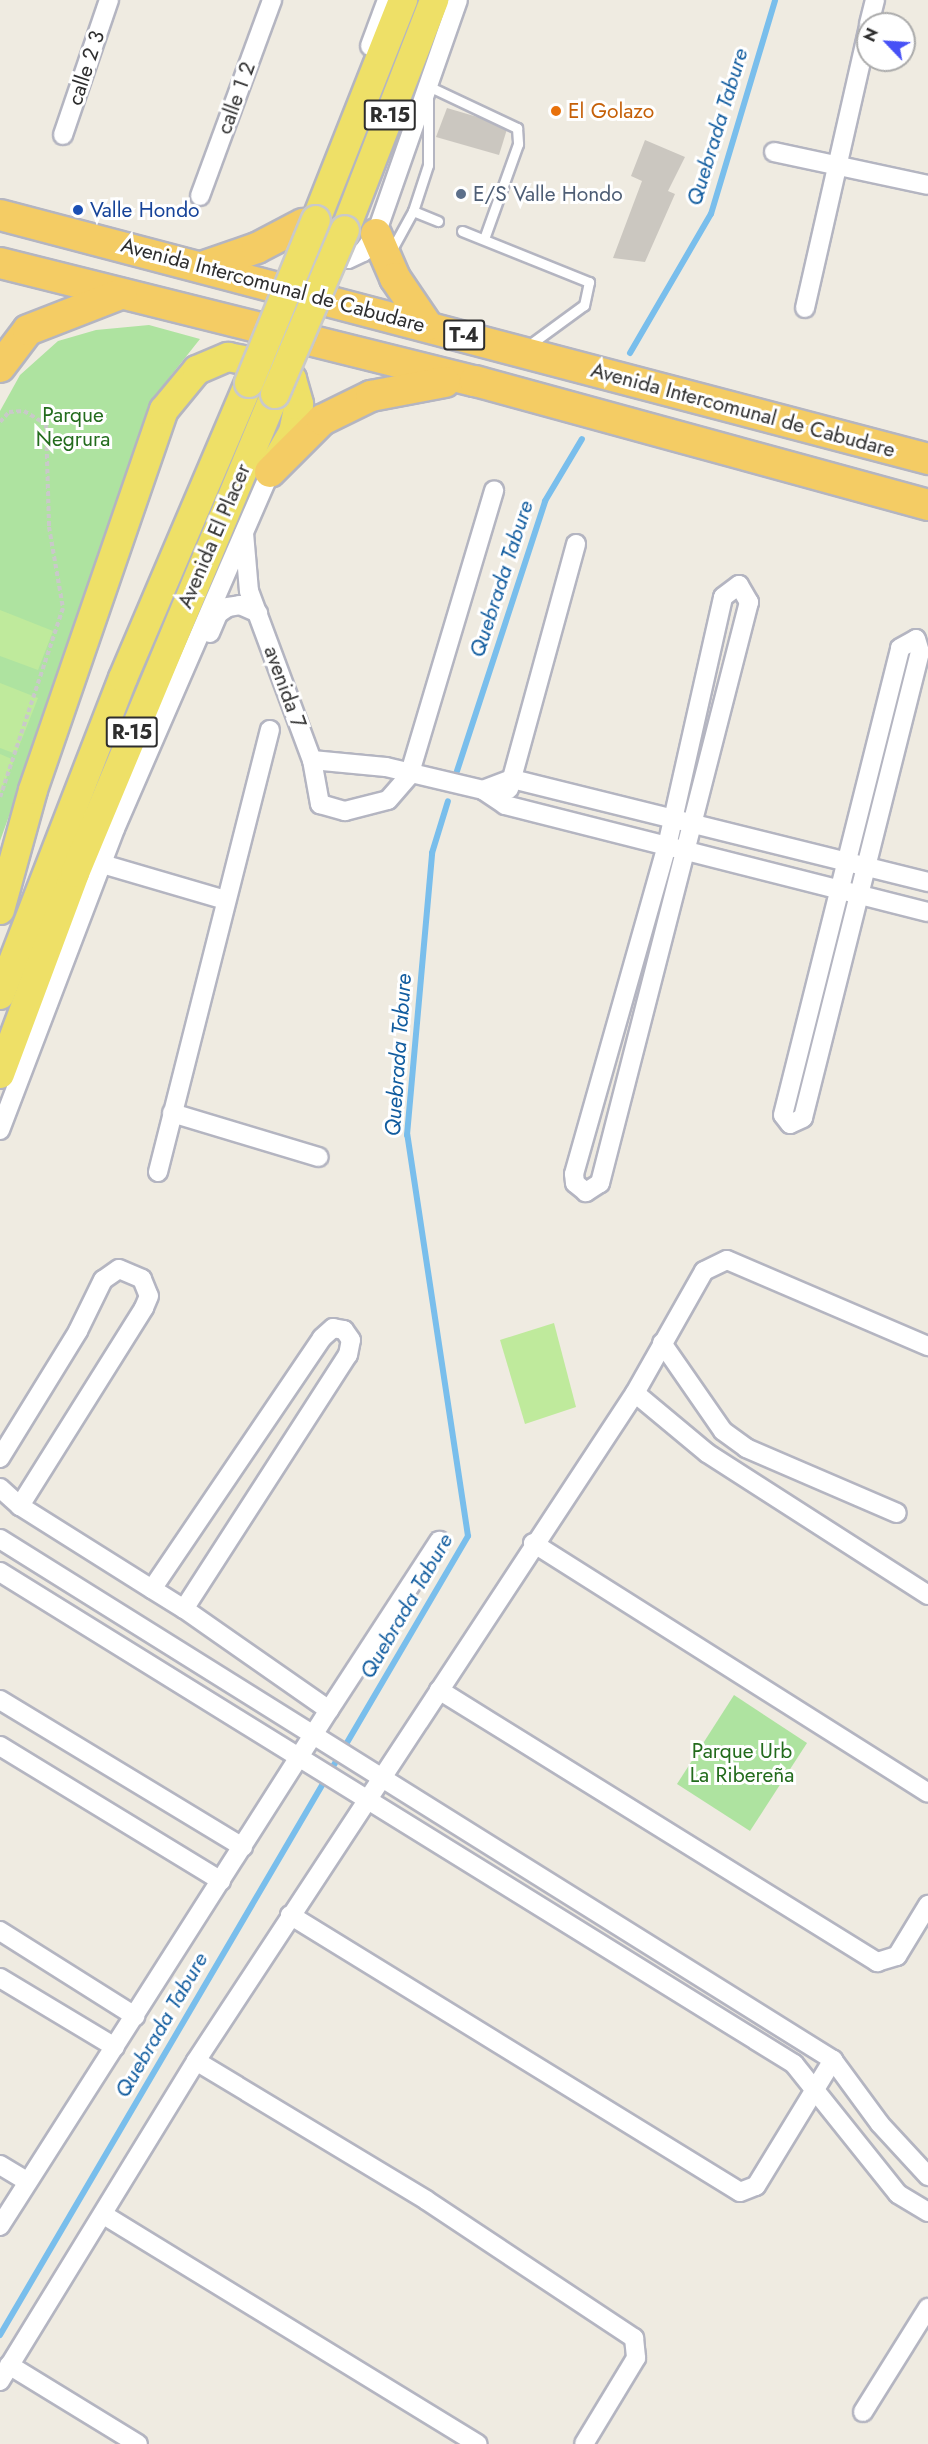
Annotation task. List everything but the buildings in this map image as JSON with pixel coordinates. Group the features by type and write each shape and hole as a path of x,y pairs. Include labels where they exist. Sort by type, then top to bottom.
{"highway":[{"name":"Avenida Intercomunal de Cabudare","path":"0,215 928,459"},
{"path":"202,267 257,248 309,222"},
{"path":"381,247 427,326"},
{"name":"Avenida Intercomunal de Cabudare","path":"0,264 475,381 928,505"},
{"path":"0,367 28,330 121,294"},
{"path":"270,472 322,420 371,396 422,382 475,381"}],"main road":[{"name":"Avenida El Placer","path":"0,1074 79,862 262,388 309,222 403,0"},
{"name":"Avenida El Placer","path":"0,995 123,678 262,388 345,230 434,0"},
{"path":"0,910 33,790 164,410 197,370 228,357 269,365 292,379 299,404 293,432 270,472"}],"street":[{"name":"calle 2 3","path":"63,135 109,0"},
{"name":"calle 1 2","path":"200,196 272,0"},
{"path":"387,0 309,222 309,248 327,259 381,247 426,85 458,0"},
{"path":"806,308 836,162 858,72"},
{"path":"774,152 836,162 928,185"},
{"path":"0,1130 102,864 177,683 270,472"},
{"path":"409,776 494,490"},
{"name":"avenida 7","path":"244,527 249,591 312,760 320,804 334,812 388,800 409,776"},
{"path":"505,805 576,544"},
{"path":"675,848 574,1174 575,1183 586,1192 600,1183 675,848 681,821 723,597 739,585 749,602 681,821"},
{"path":"177,683 206,642 218,614 240,605 258,613"},
{"path":"850,892 783,1115 790,1124 803,1118 856,864 885,710 900,648 916,639 920,652 904,714 856,864"},
{"path":"885,710 904,714"},
{"path":"158,1172 225,900 270,730"},
{"path":"312,760 386,767 409,776 483,790 505,805 928,912"},
{"path":"483,790 512,779 928,882"},
{"path":"102,864 225,900"},
{"path":"172,1113 319,1157"},
{"path":"138,2444 4,2373 362,1797 439,1690 533,1543 635,1393 704,1271 728,1260 928,1346"},
{"path":"0,1458 103,1280 119,1269 142,1279 149,1296 144,1308 20,1506"},
{"path":"152,1589 322,1338 333,1328 344,1330 351,1340 348,1355 184,1609"},
{"path":"662,1343 723,1431 746,1448 897,1513"},
{"path":"635,1393 707,1453 928,1595"},
{"path":"0,1488 20,1506 184,1609 329,1710"},
{"path":"0,1539 313,1736 379,1772 834,2060 880,2124 928,2176"},
{"path":"0,2226 5,2206 27,2181 115,2047 296,1760 439,1540"},
{"path":"533,1543 928,1793"},
{"path":"0,1572 296,1760 362,1797 794,2064 818,2089 855,2143 898,2194 928,2212"},
{"path":"439,1690 877,1962 897,1956 928,1905"},
{"path":"0,1700 243,1847"},
{"path":"0,1746 221,1881"},
{"path":"290,1916 740,2192 756,2186 834,2060"},
{"path":"0,1931 135,2016"},
{"path":"0,1978 115,2047"},
{"path":"196,2061 426,2200 634,2338 636,2358 584,2444"},
{"path":"855,2143 880,2124"},
{"path":"0,2165 27,2181"},
{"path":"104,2215 477,2444"},
{"path":"863,2412 928,2308"}],"lane":[{"path":"381,247 413,211 432,141 426,85"},
{"path":"426,85 516,128 518,144 484,240"},
{"path":"413,211 438,221"},
{"path":"462,231 586,279 591,286 572,318 519,350"},
{"path":"0,881 33,790"}],"path":[{"path":"0,423 9,412 24,411 46,424 49,527 63,608 0,797"}],"green space":[{"name":"Parque Negrura","path":"149,325 200,339 169,378 145,438 0,841 0,411 20,375 58,341 96,330"},
{"path":"0,610 53,631 38,670 0,656"},
{"path":"0,683 38,698 16,754 0,748"},
{"path":"0,754 14,760 0,793"},
{"path":"554,1323 576,1407 525,1424 500,1340"},
{"name":"Parque Urb La Ribereña","path":"734,1695 807,1743 750,1831 677,1784"}],"waterway":[{"name":"Quebrada Tabure","path":"630,353 711,214 775,0"},
{"name":"Quebrada Tabure","path":"457,771 545,501 582,439"},
{"name":"Quebrada Tabure","path":"0,2335 468,1536 407,1135 432,853 448,801"}],"place":[{"name":"El Golazo","path":"556,111"},
{"name":"E/S Valle Hondo","path":"461,194"},
{"name":"Valle Hondo","path":"78,210"}]}
